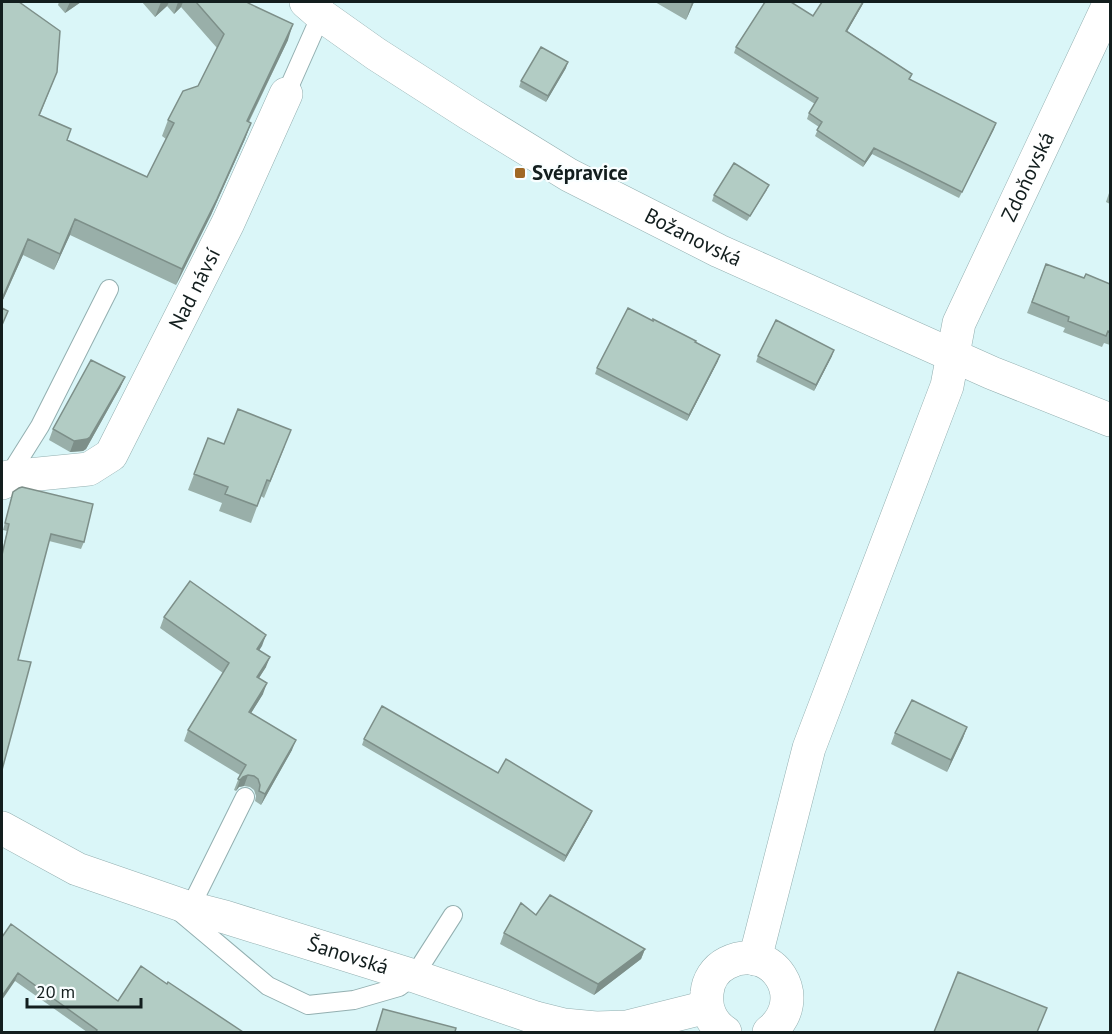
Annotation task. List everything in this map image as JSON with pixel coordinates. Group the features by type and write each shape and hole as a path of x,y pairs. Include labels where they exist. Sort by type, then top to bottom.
{"street":[{"name":"Zdoňovská","path":"755,959 809,748 947,386 959,323 1110,2"},
{"name":"Božanovská","path":"314,8 394,66 569,175 719,251 992,373 1110,420"},
{"name":"Nad návsí","path":"5,480 89,469 111,455 228,223 286,94"},
{"name":"Šanovská","path":"2,828 77,869 178,904 225,916 414,976 536,1018 564,1025 596,1028 716,1020"},
{"path":"716,1020 707,989 710,981 721,967 737,959 755,959 772,967 779,974 787,992 785,1012 781,1021 769,1032"}],"lane":[{"name":"Nad návsí","path":"286,94 314,8"},
{"path":"5,480 40,426 109,289"},
{"path":"245,797 178,904 268,986 308,1005 354,1000 399,987 414,976 453,915"}],"building":[{"path":"2,2 19,2 60,31 57,72 39,115 71,129 67,140 147,177 174,123 168,120 183,91 198,86 224,34 196,2 247,2 293,24 247,121 251,123 217,199 182,269 75,219 60,254 28,239 2,299"},
{"path":"765,2 791,2 813,16 822,2 863,2 846,31 912,74 909,79 996,123 962,192 874,148 865,162 817,130 822,122 809,113 818,98 736,47"},
{"path":"541,47 568,62 548,96 521,81"},
{"path":"734,163 769,185 750,216 714,195"},
{"path":"1046,264 1084,278 1086,274 1110,284 1110,332 1108,331 1106,336 1068,321 1069,317 1032,302"},
{"path":"2,308 8,311 2,325"},
{"path":"628,308 720,355 689,415 597,368"},
{"path":"776,320 834,350 816,385 758,356"},
{"path":"91,360 125,377 90,437 74,441 53,429"},
{"path":"238,409 291,430 257,506 225,494 228,487 194,474 208,438 224,444"},
{"path":"22,487 93,504 84,542 51,534 18,660 31,662 2,770 2,555 9,524 5,523 13,492"},
{"path":"190,581 266,635 257,649 270,657 257,677 267,683 249,712 296,740 265,794 259,791 258,779 254,776 248,775 238,779 246,765 188,730 229,663 164,617"},
{"path":"912,700 967,727 951,760 895,733"},
{"path":"382,706 498,773 506,759 592,811 566,856 364,739"},
{"path":"550,895 645,949 598,984 504,933 521,903 536,915"},
{"path":"11,924 118,1001 141,966 243,1032 96,1032 97,1030 18,973 2,996 2,937"},
{"path":"958,972 1047,1008 1037,1032 934,1032"},
{"path":"383,1009 456,1028 455,1032 376,1032"}],"place":[{"name":"Svépravice","path":"520,173"}]}
